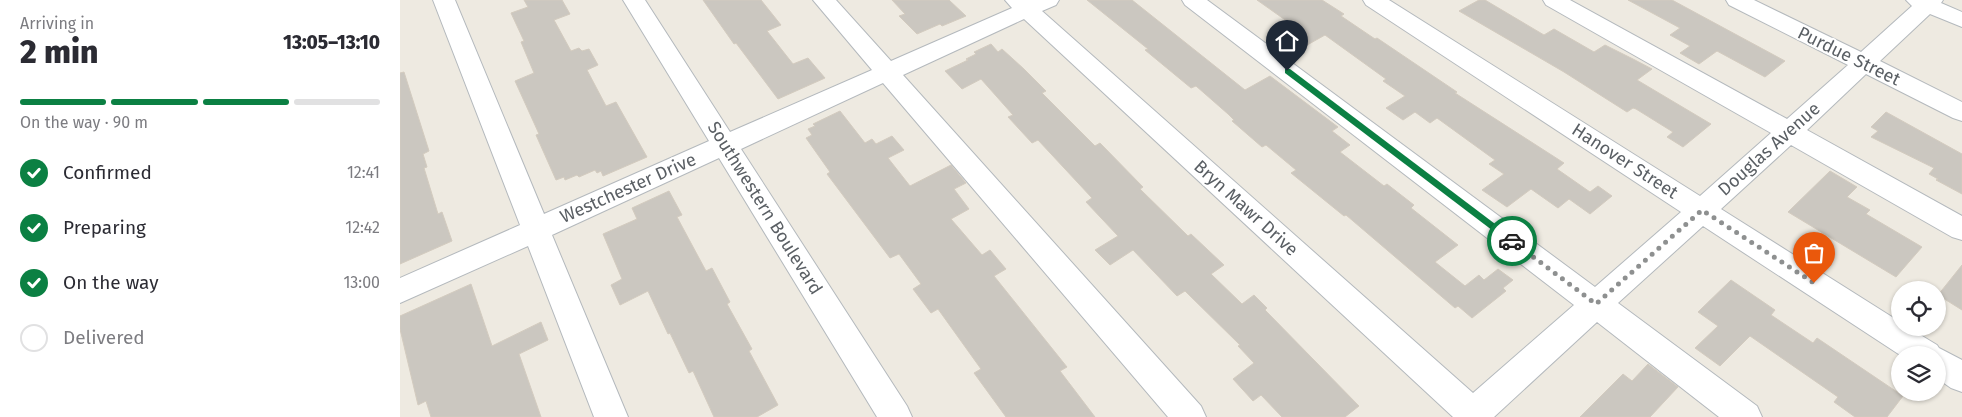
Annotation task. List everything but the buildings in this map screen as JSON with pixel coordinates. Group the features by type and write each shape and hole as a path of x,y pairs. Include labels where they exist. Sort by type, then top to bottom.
{"street":[{"path":"444,0 611,417"},
{"name":"Southwestern Boulevard","path":"634,0 895,417"},
{"path":"824,0 1189,417"},
{"path":"1193,0 1745,417"},
{"name":"Hanover Street","path":"1374,0 1912,346"},
{"path":"1554,0 1962,229"},
{"name":"Purdue Street","path":"1737,0 1962,112"},
{"path":"1926,2 1962,20"},
{"name":"Douglas Avenue","path":"1473,416 1789,132 1926,2"},
{"name":"Westchester Drive","path":"400,291 887,72 1030,3"},
{"name":"Bryn Mawr Drive","path":"1030,3 1473,416"},
{"path":"1946,367 1962,378"}],"way so far":[{"path":"1512,241 1596,304 1702,210 1814,283"}],"route":[{"path":"1287,71 1512,241"}]}
